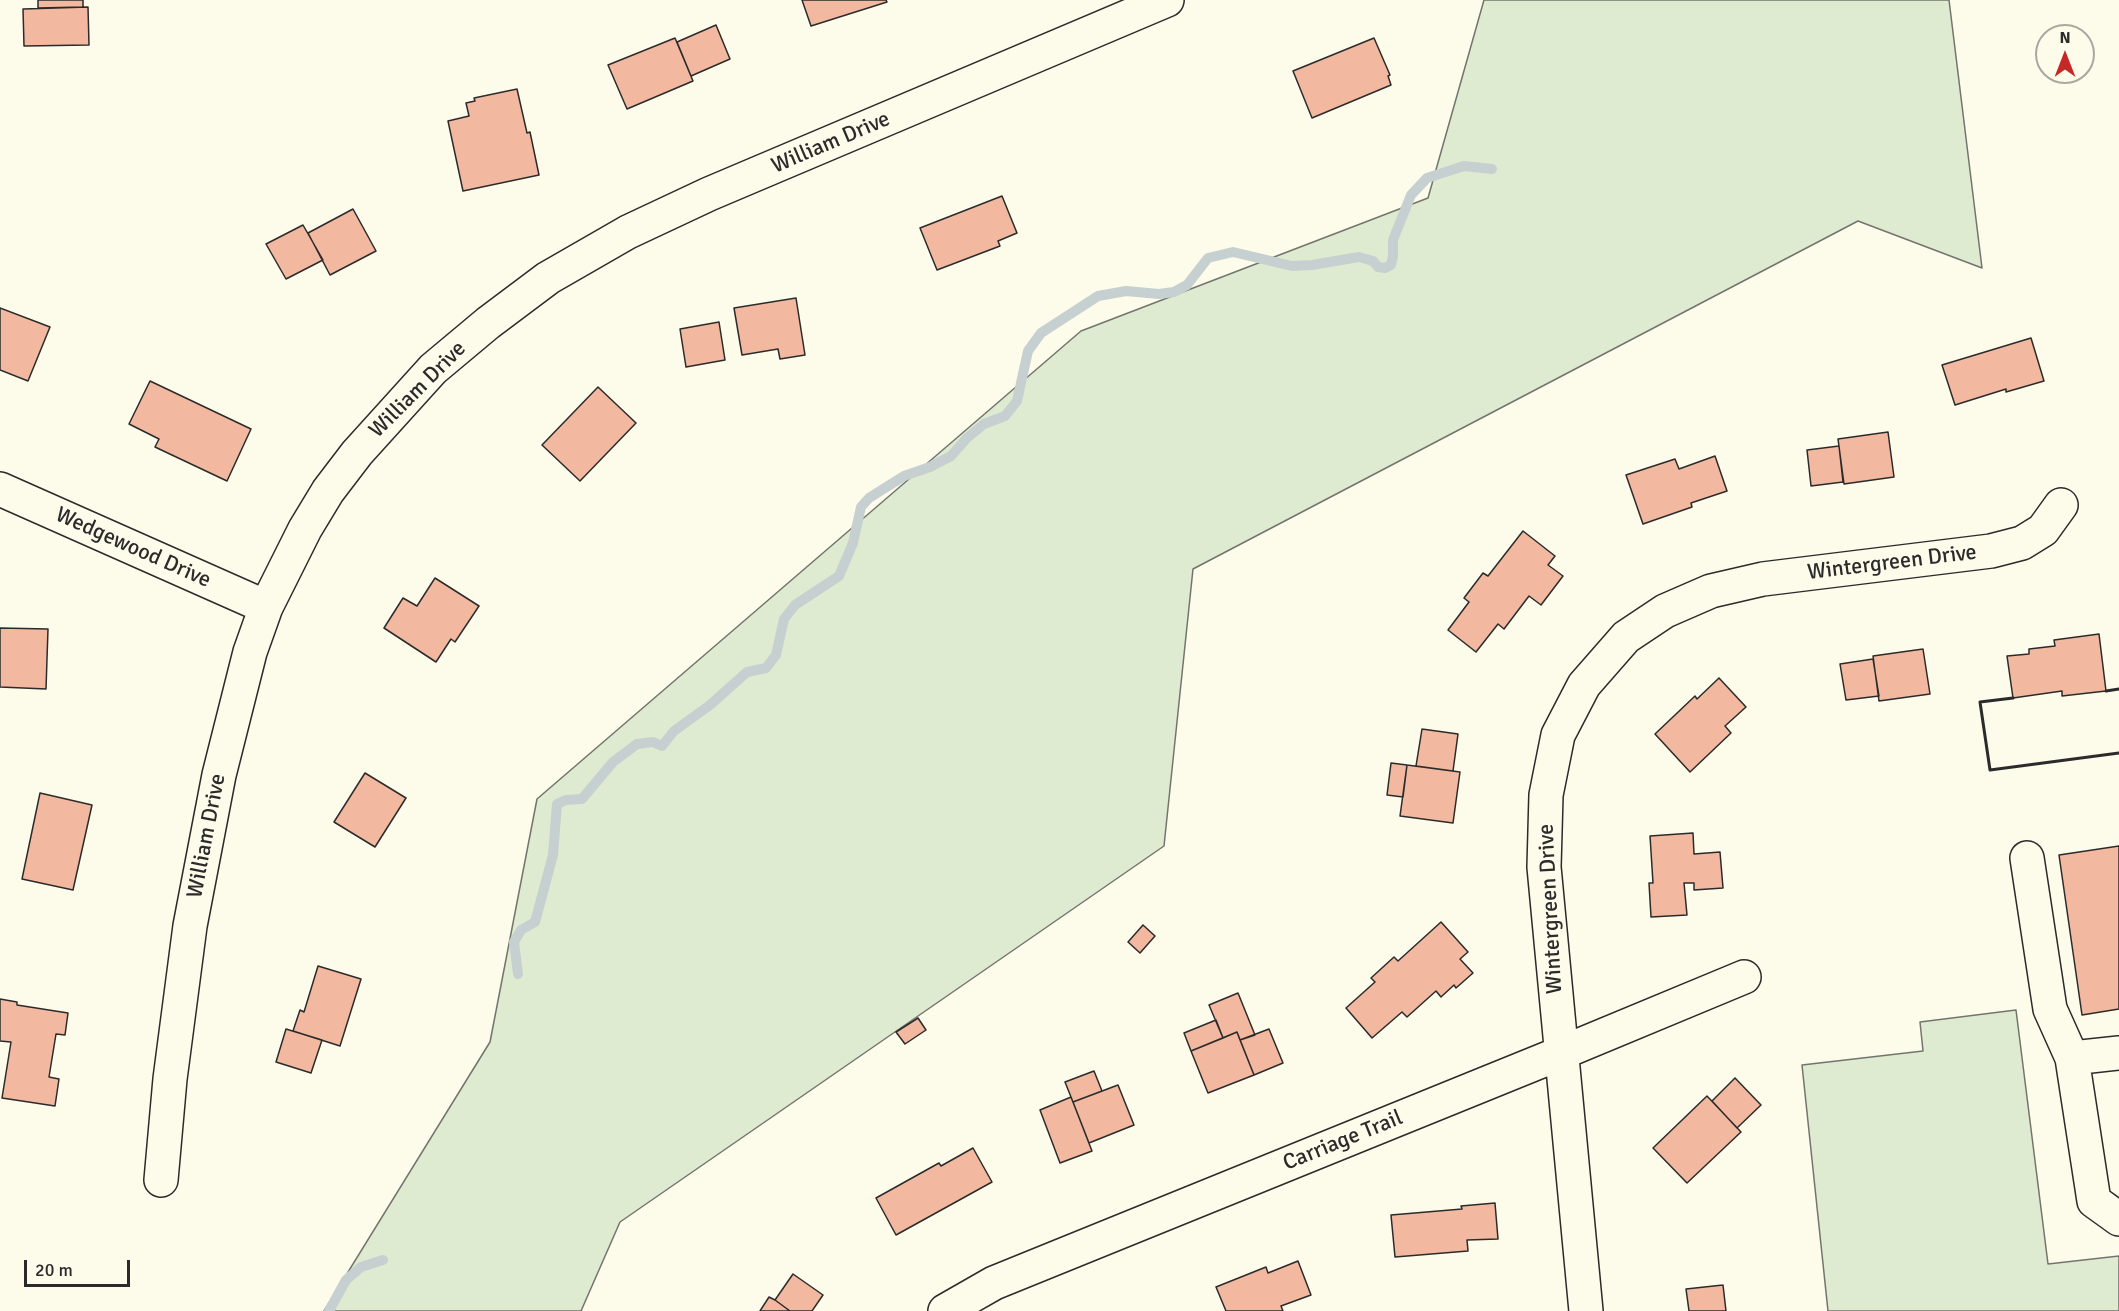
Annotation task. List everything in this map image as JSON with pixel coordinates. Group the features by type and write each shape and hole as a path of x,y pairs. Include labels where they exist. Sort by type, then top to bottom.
{"street":[{"name":"William Drive","path":"161,1180 170,1079 190,926 219,775 250,652 266,607 305,529 328,491 357,453 434,369 488,323 548,278 628,232 709,194 1167,0"},
{"name":"Wedgewood Drive","path":"0,489 266,607"},
{"name":"Wintergreen Drive","path":"1586,1311 1544,867 1546,795 1558,735 1584,685 1626,637 1665,611 1711,591 1763,579 1991,551 2022,543 2043,530 2061,505"},
{"path":"2027,858 2050,1009 2072,1058 2094,1201 2119,1219"},
{"name":"Carriage Trail","path":"945,1311 994,1283 1744,977"},
{"path":"2072,1058 2119,1053"}],"green space":[{"path":"1484,0 1949,0 1982,268 1858,221 1193,569 1164,846 620,1222 581,1311 324,1311 490,1042 537,799 1081,331 1428,198"},
{"path":"2016,1010 2048,1264 2119,1256 2119,1311 1828,1311 1802,1065 1923,1051 1920,1022"}],"building":[{"path":"38,0 83,0 83,7 38,8"},
{"path":"802,0 886,0 887,2 811,26"},
{"path":"88,7 89,45 24,46 23,9"},
{"path":"716,25 730,59 691,76 677,42"},
{"path":"675,38 693,81 627,109 608,65"},
{"path":"1374,38 1390,75 1388,76 1391,85 1312,118 1293,71"},
{"path":"517,89 527,133 530,132 539,175 463,191 448,121 469,116 466,103 475,101 474,98"},
{"path":"1002,196 1017,233 998,241 1000,246 937,270 920,228"},
{"path":"353,209 376,251 330,275 308,233"},
{"path":"303,225 323,260 286,279 266,244"},
{"path":"796,298 805,355 780,359 778,349 742,355 734,308"},
{"path":"0,308 50,327 28,381 0,370"},
{"path":"719,322 725,360 686,367 680,329"},
{"path":"2031,338 2044,381 2006,392 2006,389 1955,405 1942,365"},
{"path":"150,381 251,429 227,481 155,447 159,439 129,424"},
{"path":"598,387 636,423 580,481 542,445"},
{"path":"1888,432 1894,477 1844,484 1838,439"},
{"path":"1839,446 1843,482 1811,486 1807,450"},
{"path":"1715,456 1727,491 1691,503 1692,507 1643,524 1626,475 1675,459 1679,469"},
{"path":"1523,531 1555,556 1548,565 1563,576 1541,605 1529,596 1504,629 1498,624 1476,652 1448,630 1469,602 1464,598 1483,573 1488,576"},
{"path":"435,578 479,606 455,642 451,639 436,662 384,628 403,598 417,606"},
{"path":"0,628 48,629 46,689 0,687"},
{"path":"2099,634 2106,691 2062,696 2062,691 2013,698 2007,656 2029,654 2029,649 2055,646 2054,640"},
{"path":"1923,649 1930,694 1879,701 1873,656"},
{"path":"1873,659 1879,696 1846,700 1840,664"},
{"path":"1719,678 1746,707 1725,726 1731,733 1690,772 1655,734 1695,696 1697,699"},
{"path":"1422,729 1458,734 1453,771 1416,766"},
{"path":"1391,763 1407,765 1403,797 1387,795"},
{"path":"1407,765 1460,772 1453,823 1400,816"},
{"path":"365,773 406,798 375,847 334,822"},
{"path":"40,793 92,805 73,890 22,879"},
{"path":"1693,833 1694,854 1720,852 1723,888 1694,890 1694,883 1684,883 1687,915 1651,917 1649,883 1653,883 1650,836"},
{"path":"2119,846 2119,1009 2082,1015 2059,855"},
{"path":"1441,922 1468,952 1460,959 1473,973 1441,997 1436,991 1407,1017 1402,1012 1372,1038 1346,1008 1375,982 1371,978 1394,957 1398,961"},
{"path":"1143,925 1155,936 1140,953 1128,942"},
{"path":"318,966 361,979 340,1046 293,1031 300,1010 304,1012"},
{"path":"1238,993 1255,1035 1240,1040 1237,1032 1223,1038 1209,1005"},
{"path":"0,999 17,1002 17,1005 68,1013 65,1035 56,1034 49,1077 59,1079 55,1106 2,1098 11,1042 0,1041"},
{"path":"918,1018 926,1030 905,1044 896,1032"},
{"path":"1216,1020 1223,1038 1191,1051 1184,1033"},
{"path":"286,1029 322,1040 311,1073 276,1062"},
{"path":"1269,1029 1283,1063 1254,1075 1240,1040"},
{"path":"1237,1032 1254,1075 1208,1093 1191,1051"},
{"path":"1094,1071 1102,1091 1073,1102 1065,1082"},
{"path":"1735,1078 1761,1105 1737,1128 1712,1101"},
{"path":"1118,1085 1134,1125 1089,1143 1073,1102"},
{"path":"1707,1096 1741,1132 1687,1183 1653,1148"},
{"path":"1071,1097 1092,1151 1060,1163 1040,1110"},
{"path":"973,1148 992,1182 896,1235 876,1198 939,1163 941,1166"},
{"path":"1495,1203 1498,1239 1467,1240 1468,1251 1395,1257 1391,1215 1462,1209 1461,1206"},
{"path":"1298,1261 1311,1295 1281,1306 1283,1311 1226,1311 1216,1287 1266,1267 1268,1273"},
{"path":"793,1274 823,1295 812,1311 790,1311 775,1300"},
{"path":"1723,1285 1726,1311 1689,1311 1686,1289"},
{"path":"769,1297 775,1300 790,1311 760,1311"}],"waterway":[{"path":"518,974 514,942 521,930 535,922 553,855 557,804 566,800 582,799 613,762 637,744 653,742 662,746 674,731 710,705 747,672 766,668 776,655 784,619 795,605 839,576 853,543 861,507 869,498 904,476 930,467 951,456 984,424 1005,416 1017,401 1028,351 1041,333 1098,296 1126,291 1159,294 1174,292 1187,285 1208,258 1233,252 1292,266 1359,257 1373,261 1378,267 1385,268 1391,265 1393,240 1411,195 1427,178 1464,166 1492,169"},
{"path":"329,1311 346,1280 361,1267 383,1260"}],"wall":[{"path":"2106,691 2119,689"},
{"path":"2013,698 1980,702 1990,770 2119,753"}]}
